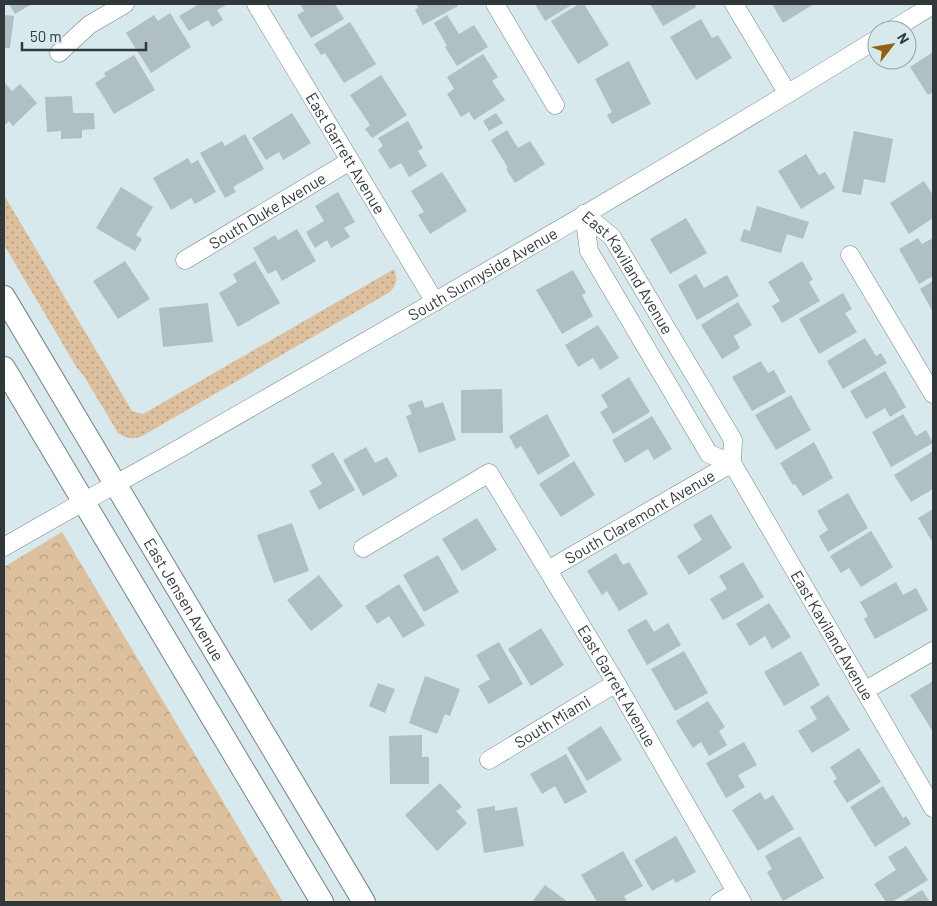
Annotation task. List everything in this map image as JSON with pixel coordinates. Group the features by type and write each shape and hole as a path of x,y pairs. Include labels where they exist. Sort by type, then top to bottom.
{"main road":[{"name":"East Jensen Avenue","path":"4,297 364,902"},
{"path":"4,368 322,902"}],"street":[{"path":"59,53 89,25 125,4"},
{"name":"East Garrett Avenue","path":"256,4 435,302"},
{"path":"495,4 555,105"},
{"path":"734,4 788,94"},
{"path":"908,20 933,5"},
{"name":"South Sunnyside Avenue","path":"4,547 435,302 788,94 867,45"},
{"name":"South Duke Avenue","path":"185,260 350,161"},
{"name":"East Kaviland Avenue","path":"584,214 589,251 709,454 732,463"},
{"name":"East Kaviland Avenue","path":"584,214 612,237 618,245 733,440 732,463 866,690 933,808"},
{"path":"850,255 933,394"},
{"name":"South Claremont Avenue","path":"548,570 732,463"},
{"name":"East Garrett Avenue","path":"362,548 489,473 616,683 739,897"},
{"path":"866,690 933,651"},
{"name":"South Miami","path":"489,760 616,683"},
{"path":"719,902 739,897"}],"green space":[{"path":"4,195 132,411 143,414 394,269 396,281 390,292 144,435 137,438 128,438 118,433 4,245"},
{"path":"62,532 283,902 4,902 4,567"}],"building":[{"path":"9,4 32,4 15,14"},
{"path":"199,4 228,4 217,10 223,20 212,27 208,20 189,31 179,16"},
{"path":"300,4 335,4 344,19 311,38 297,15 304,11"},
{"path":"416,4 457,4 458,6 423,25 415,10 418,8"},
{"path":"535,4 573,4 545,21"},
{"path":"579,4 584,4 609,45 578,64 551,21"},
{"path":"650,4 695,4 696,7 663,26"},
{"path":"772,4 814,4 783,23"},
{"path":"170,13 191,47 151,73 126,33 154,15 158,21"},
{"path":"4,15 14,16 10,48 4,48"},
{"path":"447,15 459,34 474,25 488,47 457,66 445,47 447,46 434,23"},
{"path":"701,19 712,38 718,35 732,58 696,80 670,37"},
{"path":"350,22 376,64 344,83 325,53 321,55 314,44"},
{"path":"933,52 933,92 928,95 912,70 917,70 917,62"},
{"path":"483,54 498,77 492,81 505,100 474,120 469,112 461,117 447,94 454,89 447,77"},
{"path":"134,55 155,90 114,114 95,83 106,76 104,73"},
{"path":"629,61 651,104 612,124 607,115 612,112 595,79"},
{"path":"381,75 407,115 372,138 365,129 370,125 350,95"},
{"path":"4,82 12,91 20,84 37,103 13,126 9,121 4,126"},
{"path":"72,96 73,113 94,113 95,129 82,130 82,138 61,139 61,131 47,132 45,97"},
{"path":"292,113 311,143 283,160 279,152 266,160 252,138"},
{"path":"496,113 503,123 489,131 483,121"},
{"path":"408,121 423,148 418,151 427,166 409,177 401,163 390,169 378,150 383,146 378,138"},
{"path":"507,130 518,148 530,141 545,164 515,183 491,140"},
{"path":"854,131 893,139 885,183 864,179 861,195 842,192"},
{"path":"245,134 264,169 233,187 236,192 225,198 200,153 222,141 225,146"},
{"path":"806,154 819,175 825,172 835,188 801,209 778,171"},
{"path":"188,158 191,164 198,160 216,192 195,204 191,198 171,210 153,178"},
{"path":"442,172 467,211 430,234 418,215 424,212 411,191"},
{"path":"924,181 933,195 933,218 909,234 890,203"},
{"path":"121,187 153,207 136,235 142,239 135,251 96,228"},
{"path":"338,192 355,222 344,228 350,237 331,248 327,240 315,248 306,232 324,221 315,206"},
{"path":"757,206 809,222 803,239 787,234 781,253 740,241 744,229 750,231"},
{"path":"686,218 707,253 670,274 650,239"},
{"path":"297,229 316,261 282,281 276,270 268,274 253,248 275,235 278,240"},
{"path":"918,238 922,244 933,238 933,276 919,284 899,249"},
{"path":"125,261 150,299 118,319 93,281"},
{"path":"255,261 280,303 238,327 219,293 237,282 233,274"},
{"path":"802,261 813,279 809,282 820,301 782,323 772,306 780,301 768,282"},
{"path":"573,270 586,293 582,295 593,316 562,334 536,290"},
{"path":"696,274 704,288 727,275 739,296 697,320 678,285"},
{"path":"933,281 933,312 920,289"},
{"path":"843,293 852,309 845,313 857,332 819,354 799,319"},
{"path":"738,302 752,325 734,336 740,348 722,359 701,325"},
{"path":"208,303 213,342 163,347 159,308"},
{"path":"598,325 619,358 600,370 593,358 578,367 565,345"},
{"path":"865,338 876,356 881,353 887,363 843,389 827,361"},
{"path":"761,361 768,373 774,370 786,392 752,411 732,377"},
{"path":"885,371 906,407 890,417 885,408 866,419 850,391"},
{"path":"629,377 650,412 613,434 600,412 608,407 601,395"},
{"path":"502,389 503,433 461,433 461,390"},
{"path":"791,395 811,430 776,450 755,415"},
{"path":"422,400 425,408 443,402 456,440 419,453 406,416 412,414 408,405"},
{"path":"547,414 570,456 538,475 521,446 516,449 509,436"},
{"path":"903,414 916,436 926,430 933,443 891,467 872,432"},
{"path":"652,416 672,449 654,460 648,449 625,463 612,440"},
{"path":"814,442 833,478 803,496 795,484 793,485 780,463"},
{"path":"366,447 375,463 387,457 398,476 363,496 343,460"},
{"path":"933,451 933,489 911,502 894,475"},
{"path":"333,452 355,490 319,510 309,491 322,484 311,465"},
{"path":"574,461 595,495 561,517 539,484"},
{"path":"848,493 868,528 828,552 819,536 828,530 817,511"},
{"path":"933,509 933,543 918,518"},
{"path":"711,514 732,548 689,575 677,556 702,540 693,525"},
{"path":"477,518 497,550 462,571 442,539"},
{"path":"292,523 309,571 274,583 257,535"},
{"path":"871,531 893,567 861,587 849,568 841,573 830,556"},
{"path":"616,553 623,565 629,562 648,594 619,611 607,591 602,595 587,571"},
{"path":"438,555 459,592 424,612 403,575"},
{"path":"743,562 764,597 723,620 710,599 727,589 719,576"},
{"path":"319,575 343,606 311,631 287,600"},
{"path":"896,582 903,595 916,588 928,610 875,639 864,619 868,616 860,602"},
{"path":"399,584 425,625 403,638 389,616 377,624 365,606"},
{"path":"769,603 791,637 772,649 765,636 750,646 736,624"},
{"path":"646,619 654,632 668,623 681,645 647,665 627,630"},
{"path":"541,628 564,665 531,686 508,649"},
{"path":"499,642 523,684 489,704 478,686 490,679 476,655"},
{"path":"684,651 708,693 675,711 651,669"},
{"path":"801,651 820,685 784,706 764,672"},
{"path":"425,676 460,689 450,716 445,714 437,734 409,723"},
{"path":"933,681 933,732 910,695"},
{"path":"378,683 395,689 385,713 369,706"},
{"path":"828,695 850,730 812,753 798,731 817,719 810,707"},
{"path":"708,701 725,727 719,731 727,745 709,756 701,742 693,748 676,721"},
{"path":"601,726 622,760 587,781 567,748"},
{"path":"422,735 422,757 429,757 429,784 390,784 389,736"},
{"path":"744,742 757,765 738,775 745,787 726,798 706,763"},
{"path":"859,748 881,782 847,803 833,781 837,779 830,767"},
{"path":"566,754 587,792 565,804 555,786 542,794 530,774"},
{"path":"440,783 462,807 456,811 467,823 437,851 405,815"},
{"path":"883,786 903,818 906,816 911,824 875,847 850,807"},
{"path":"760,792 765,800 773,795 794,829 758,851 732,810"},
{"path":"495,806 495,811 517,807 524,846 484,853 477,809"},
{"path":"676,836 696,872 676,883 673,879 652,891 634,860"},
{"path":"800,836 824,878 783,901 767,872 772,869 765,856"},
{"path":"906,846 928,880 892,902 886,902 874,884 896,870 888,857"},
{"path":"623,851 643,886 624,896 627,902 597,902 581,875"},
{"path":"545,885 568,902 532,902"},
{"path":"922,890 930,902 902,902"}]}
